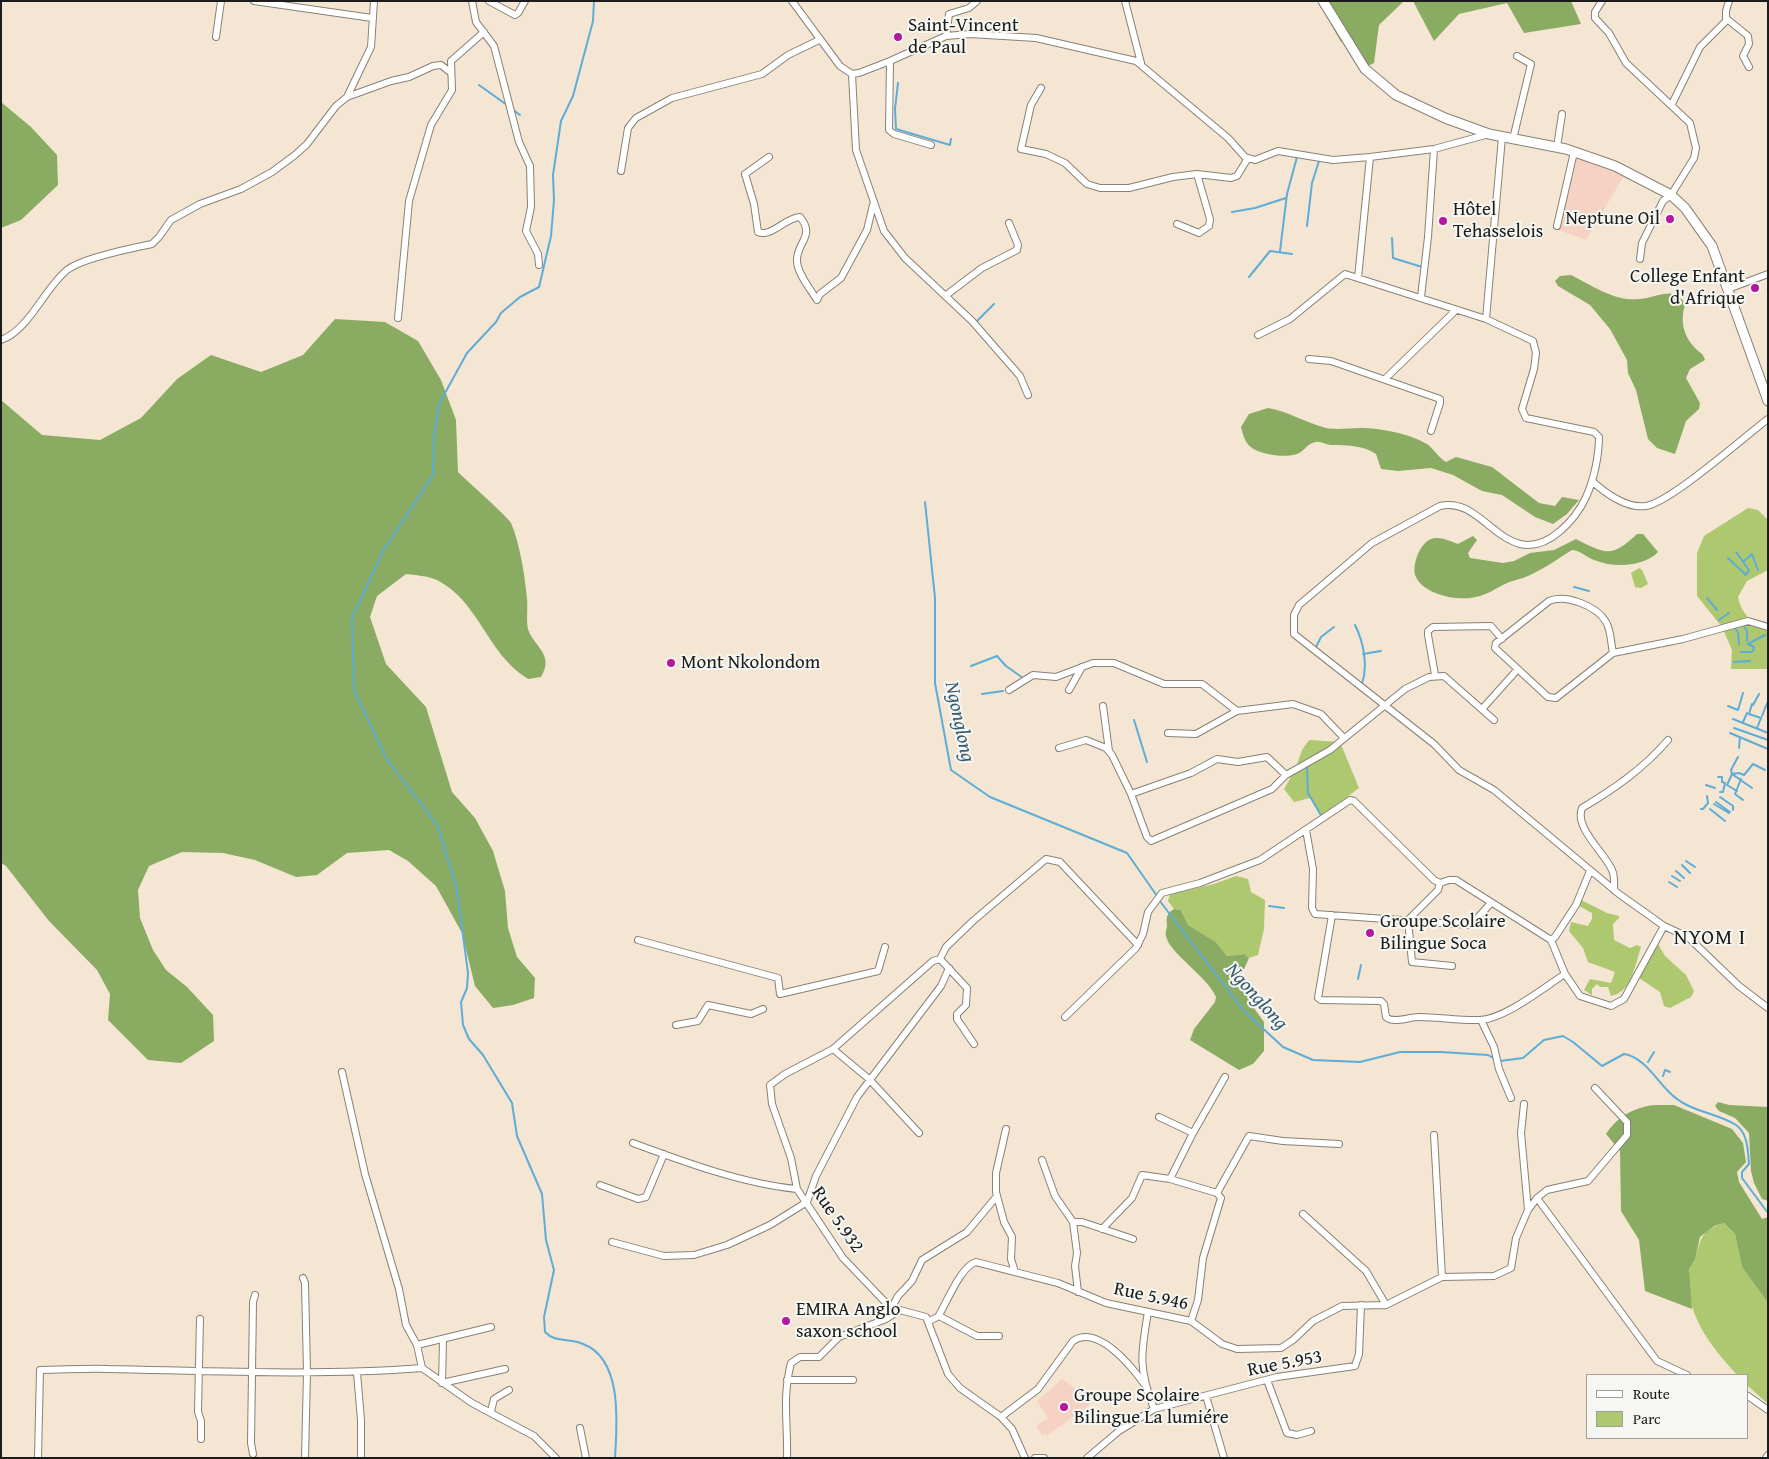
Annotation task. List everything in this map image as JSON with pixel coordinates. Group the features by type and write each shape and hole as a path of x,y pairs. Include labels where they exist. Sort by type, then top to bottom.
{"main road":[{"path":"1323,1 1365,69 1385,87 1445,118 1489,134 1574,152 1615,166 1671,194 1686,208 1712,246 1768,401"}],"street":[{"path":"216,37 221,1"},
{"path":"254,1 372,18"},
{"path":"347,97 371,47 374,1"},
{"path":"472,1 476,22 494,46 519,142 530,166 532,200 526,230 538,254 539,265"},
{"path":"489,1 515,15 518,14 525,1"},
{"path":"792,1 840,66 852,74 890,61 946,36 989,33 1036,38 1141,64 1228,138 1248,158 1255,160 1278,151 1332,160 1370,157 1434,149 1489,134"},
{"path":"946,36 949,14 969,8 977,1"},
{"path":"1125,1 1141,64"},
{"path":"1602,1 1594,16 1609,33 1622,58 1672,104 1692,126 1696,148 1694,158 1671,194 1663,201 1644,238 1640,259"},
{"path":"1729,1 1726,11 1727,19 1748,36 1749,44 1743,56 1749,67"},
{"path":"1672,104 1702,44 1727,19"},
{"path":"398,318 409,201 431,126 452,90 450,66 454,56 484,32"},
{"path":"621,171 628,128 636,118 672,98 762,74 788,55 819,40"},
{"path":"1513,139 1531,64 1517,56"},
{"path":"890,61 890,130 894,134 931,145"},
{"path":"1,340 17,331 68,269 83,262 152,244 160,237 170,220 200,204 241,188 272,172 307,144 336,106 347,97 391,81 409,77 433,66 441,65 450,72"},
{"path":"852,74 854,141 858,160 880,222 904,258 972,321 1016,372 1028,395"},
{"path":"1041,88 1031,104 1021,149 1046,154 1065,163 1087,184 1094,187 1129,188 1173,177 1197,174 1234,178 1248,158"},
{"path":"1557,147 1562,114"},
{"path":"1486,319 1502,137"},
{"path":"1421,297 1428,237 1434,149"},
{"path":"1557,226 1574,152"},
{"path":"769,157 745,174 754,204 758,232 766,233 800,217 806,224 807,230 797,257 797,264 817,300 820,294 841,278 867,230 873,201"},
{"path":"1358,278 1370,157"},
{"path":"1177,224 1199,233 1209,226 1210,219 1197,174"},
{"path":"945,296 982,268 1017,250 1018,245 1009,223"},
{"path":"1728,289 1768,274"},
{"path":"1258,335 1290,319 1340,276 1347,275 1421,297 1455,311 1486,319 1529,338 1535,344 1534,369 1522,409 1523,416 1598,434 1599,440 1592,481 1583,503 1570,521 1546,540 1532,545 1518,544 1464,507 1451,504 1440,506 1372,543 1299,605 1294,615 1294,631 1296,636 1434,744 1460,770 1494,790 1614,890 1664,926 1688,937 1739,986 1768,1008"},
{"path":"1385,379 1455,311"},
{"path":"1309,359 1331,361 1440,399 1431,432"},
{"path":"1592,481 1616,499 1636,506 1649,506 1672,494 1768,419"},
{"path":"1613,653 1606,622 1586,606 1564,599 1549,601 1496,643 1496,650 1517,670 1548,697 1556,698 1613,653 1683,639 1748,621 1768,627"},
{"path":"1435,675 1428,635 1428,631 1433,627 1491,626 1502,639"},
{"path":"1009,690 1033,675 1056,678 1082,666 1114,663 1164,684 1202,684 1237,711"},
{"path":"1069,690 1082,666"},
{"path":"1482,708 1517,670"},
{"path":"1103,706 1109,751 1131,794 1146,837 1149,840 1155,840 1272,789 1286,775 1320,756 1412,686 1435,675 1444,676 1494,720"},
{"path":"1168,733 1196,734 1237,711 1266,706 1297,704 1321,714 1344,738"},
{"path":"1059,748 1086,740 1109,751"},
{"path":"1614,890 1612,870 1591,840 1580,818 1582,808 1619,786 1655,755 1668,740"},
{"path":"1131,794 1191,773 1219,759 1238,762 1267,757 1286,775"},
{"path":"1066,1017 1138,945 1143,934 1148,912 1162,893 1200,883 1260,860 1352,800 1434,880 1440,883 1456,880 1551,940 1565,974 1584,998 1610,1006 1624,999 1664,926"},
{"path":"1306,830 1313,869 1313,911 1319,915 1471,924 1491,903"},
{"path":"974,1044 958,1019 957,1014 966,1005 968,988 940,959 942,951 1042,861 1051,859 1060,862 1104,912 1138,945"},
{"path":"1551,940 1570,916 1590,871"},
{"path":"1408,920 1438,890 1440,883"},
{"path":"1332,915 1317,997 1319,1000 1381,1001 1384,1004 1386,1017 1391,1020 1421,1017 1482,1020 1491,1018 1523,1001 1565,974"},
{"path":"1408,920 1412,962 1452,966"},
{"path":"638,940 778,978 780,994 878,971 885,947"},
{"name":"Rue 5.932","path":"929,1321 922,1315 892,1307 843,1258 797,1189 790,1158 772,1104 770,1085 785,1074 833,1049 933,961 940,959"},
{"path":"612,1242 664,1256 694,1255 726,1245 770,1225 807,1202 816,1176 835,1137 868,1079 911,1028 941,986 949,968"},
{"path":"676,1025 698,1021 708,1005 751,1014 763,1009"},
{"path":"1482,1020 1494,1047 1499,1069 1511,1098"},
{"path":"833,1049 868,1079 919,1133"},
{"path":"342,1072 365,1174 399,1289 406,1325 417,1345 422,1368 472,1404 490,1411 534,1436 556,1458"},
{"path":"1170,1179 1192,1133 1225,1077"},
{"path":"1434,1135 1442,1278 1494,1276 1511,1268 1516,1238 1528,1210 1537,1198 1547,1190 1588,1181 1626,1135 1627,1122 1595,1088"},
{"path":"1524,1104 1521,1132 1528,1210"},
{"path":"1160,1117 1192,1133"},
{"path":"1006,1129 995,1179 997,1196 1004,1222 1012,1237 1011,1259 1015,1272"},
{"path":"1217,1193 1249,1136 1283,1141 1339,1144"},
{"path":"634,1142 664,1154 775,1187 797,1189"},
{"path":"600,1185 638,1199 646,1197 664,1154"},
{"path":"1042,1160 1055,1196 1073,1222 1077,1253 1075,1266 1078,1292"},
{"path":"1102,1229 1132,1198 1142,1174 1170,1179 1217,1193 1221,1201 1203,1258 1198,1300 1191,1321"},
{"path":"892,1307 898,1296 912,1281 922,1260 967,1232 997,1196"},
{"path":"1537,1198 1656,1361 1685,1374"},
{"path":"1303,1214 1366,1271 1386,1305"},
{"path":"1073,1222 1082,1222 1133,1239"},
{"name":"Rue 5.946","path":"939,1316 956,1283 972,1263 976,1262 1058,1283 1106,1303 1191,1321 1229,1348 1281,1348 1293,1340 1313,1321 1342,1306 1386,1305 1442,1278"},
{"path":"303,1278 305,1282 307,1372 305,1458"},
{"path":"253,1454 251,1443 253,1302 255,1295"},
{"name":"Rue 5.953","path":"1087,1458 1119,1430 1154,1409 1289,1374 1354,1366 1360,1354 1361,1305"},
{"path":"787,1458 788,1433 784,1415 787,1380 791,1363 796,1359 819,1357 839,1337 879,1322 900,1310"},
{"path":"1148,1312 1141,1362 1145,1386 1154,1409"},
{"path":"999,1336 977,1336 939,1316 929,1321 948,1374 960,1388 1001,1417 1012,1429 1025,1458"},
{"path":"200,1319 198,1412 201,1421 200,1439"},
{"path":"417,1345 491,1327"},
{"path":"1001,1417 1038,1389 1073,1341 1080,1337 1092,1337 1100,1340 1133,1368 1145,1386"},
{"path":"442,1340 442,1383"},
{"path":"38,1458 40,1370 357,1373 422,1368"},
{"path":"442,1383 505,1369"},
{"path":"357,1373 361,1420 360,1458"},
{"path":"787,1380 853,1380"},
{"path":"1267,1380 1287,1433 1297,1435 1311,1431"},
{"path":"490,1411 494,1399 509,1390"},
{"path":"1206,1396 1224,1458"},
{"path":"1749,1397 1768,1410"},
{"path":"580,1428 586,1458"},
{"path":"1035,1458 1044,1458"}],"shaded area":[{"path":"1575,156 1599,163 1625,174 1586,240 1556,229"},
{"name":"Groupe Scolaire Bilingue La lumiére","path":"1062,1379 1076,1389 1083,1390 1093,1402 1047,1436 1045,1433 1042,1435 1036,1426 1048,1418 1037,1401"}],"green space":[{"path":"1318,1 1404,1 1379,25 1374,63 1370,65 1366,64 1348,40 1341,42"},
{"path":"1413,1 1571,1 1581,24 1524,33 1507,3 1459,14 1434,41"},
{"path":"1,102 31,127 57,155 58,185 21,220 1,228"},
{"path":"1571,275 1613,296 1640,299 1671,294 1677,295 1685,305 1683,322 1685,333 1705,360 1690,369 1686,378 1700,403 1699,409 1686,421 1675,454 1657,448 1648,439 1636,390 1628,373 1627,360 1610,329 1590,305 1558,286 1555,281 1560,276"},
{"path":"335,319 385,322 418,341 441,380 456,420 458,472 508,519 517,540 525,580 528,629 542,651 546,662 541,677 528,679 514,668 502,656 463,601 452,590 437,580 406,574 377,596 370,617 386,664 426,707 452,792 475,818 493,851 505,891 508,928 517,957 535,978 534,998 513,1005 493,1008 475,986 462,933 436,886 408,861 389,850 347,853 317,875 296,877 255,860 223,853 182,852 149,866 138,890 140,918 153,950 166,970 187,987 213,1015 214,1041 181,1063 148,1060 108,1020 110,994 97,970 49,921 6,866 1,863 1,400 42,435 100,440 141,418 177,379 211,355 261,372 303,355"},
{"path":"1268,408 1326,428 1377,429 1412,437 1427,444 1446,462 1456,457 1492,467 1539,503 1555,506 1562,497 1579,500 1567,514 1553,524 1535,517 1502,495 1482,491 1453,475 1431,468 1398,471 1381,469 1376,454 1360,447 1329,445 1318,442 1310,444 1297,454 1281,456 1268,454 1252,448 1248,444 1241,427 1249,414"},
{"path":"1748,508 1758,510 1768,520 1768,570 1747,581 1738,597 1739,603 1748,617 1757,625 1768,629 1768,669 1731,669 1732,650 1722,627 1697,596 1697,553 1704,536"},
{"path":"1637,534 1643,534 1658,552 1645,561 1628,565 1602,563 1572,550 1530,575 1476,597 1456,598 1432,592 1420,583 1415,573 1415,563 1422,547 1429,540 1436,538 1458,544 1473,536 1477,540 1468,553 1470,558 1503,563 1514,561 1530,553 1554,550 1576,539 1594,548 1608,551 1614,550 1621,547"},
{"path":"1639,568 1642,570 1648,584 1641,588 1635,587 1631,573"},
{"path":"1309,740 1340,742 1359,788 1322,816 1310,798 1294,802 1284,789 1295,770 1302,750"},
{"path":"1236,876 1248,879 1251,892 1265,900 1264,929 1258,955 1249,958 1245,954 1227,956 1216,942 1188,925 1181,910 1174,909 1168,901 1170,894 1214,884"},
{"path":"1581,900 1607,913 1619,916 1613,924 1614,940 1630,948 1637,945 1641,947 1632,977 1624,989 1611,996 1608,987 1600,987 1597,984 1592,989 1592,995 1584,990 1590,979 1611,983 1615,972 1588,962 1583,948 1569,931 1571,922 1588,926 1592,919 1592,913 1579,906"},
{"path":"1174,909 1181,910 1188,925 1216,942 1227,956 1245,954 1249,958 1240,978 1251,1004 1264,1022 1264,1051 1253,1064 1239,1070 1190,1040 1194,1029 1215,1002 1216,997 1205,981 1169,943 1166,935 1167,917"},
{"path":"1658,944 1665,956 1686,975 1694,991 1691,997 1670,1008 1664,1006 1660,992 1639,978"},
{"path":"1718,1102 1729,1105 1768,1107 1768,1201 1762,1199 1754,1183 1751,1171 1749,1133 1735,1118 1719,1111 1715,1106"},
{"path":"1654,1105 1674,1105 1732,1129 1743,1143 1746,1162 1737,1172 1739,1182 1762,1219 1768,1217 1768,1303 1742,1267 1735,1234 1724,1223 1714,1226 1700,1237 1695,1259 1689,1270 1692,1309 1645,1291 1639,1240 1621,1211 1620,1151 1606,1134 1616,1122 1627,1114 1639,1108"},
{"path":"1724,1223 1735,1234 1742,1267 1768,1303 1768,1404 1749,1387 1749,1374 1736,1374 1709,1341 1695,1316 1689,1288 1689,1272 1701,1240 1711,1228"}],"waterway":[{"path":"594,1 593,21 573,96 561,121 553,175 554,200 551,236 539,287 520,297 501,313 496,322 467,353 439,404 434,437 433,475 383,551 352,618 354,690 386,758 438,826 457,890 468,973 467,988 461,1002 463,1025 469,1039 483,1055 512,1103 517,1136 542,1194 546,1240 554,1270 544,1317 545,1332 553,1338 583,1344 596,1352 605,1363 615,1394 615,1458"},
{"path":"898,83 895,109 896,129 950,145 951,139"},
{"path":"479,85 507,105"},
{"path":"512,109 520,115"},
{"path":"1280,251 1287,194 1297,157"},
{"path":"1307,226 1312,183 1319,161"},
{"path":"1232,212 1255,208 1286,198"},
{"path":"1392,238 1393,258 1422,267"},
{"path":"1249,277 1270,251 1292,254"},
{"path":"976,322 994,304"},
{"name":"Ngonglong","path":"925,502 935,598 935,683 951,770 990,797 1127,853 1157,896"},
{"path":"1728,558 1746,575 1749,570 1736,552"},
{"path":"1743,562 1752,554 1758,570"},
{"path":"1574,587 1589,591"},
{"path":"1707,598 1717,610"},
{"path":"1719,620 1729,613"},
{"path":"1742,624 1747,631 1747,641"},
{"path":"1355,625 1361,639 1365,662 1362,684"},
{"path":"1315,649 1321,637 1334,627"},
{"path":"1734,627 1738,632 1739,644"},
{"path":"1753,651 1754,647 1748,644 1765,635"},
{"path":"1363,654 1381,651"},
{"path":"1741,652 1752,652"},
{"path":"971,666 997,656 1006,666 1023,678"},
{"path":"1734,662 1750,661"},
{"path":"982,694 1003,691"},
{"path":"1728,706 1738,710 1743,693"},
{"path":"1753,705 1759,694"},
{"path":"1762,716 1768,701"},
{"path":"1752,704 1749,714 1761,718 1757,728"},
{"path":"1743,722 1747,713"},
{"path":"1733,719 1768,733"},
{"path":"1134,720 1147,762"},
{"path":"1734,728 1768,740"},
{"path":"1730,733 1768,749"},
{"path":"1739,748 1740,737"},
{"path":"1737,791 1727,785 1732,774 1731,770 1738,757"},
{"path":"1732,774 1739,773 1744,775 1753,764 1765,770"},
{"path":"1307,767 1308,793 1322,817"},
{"path":"1732,774 1752,788"},
{"path":"1718,777 1722,777 1722,782 1725,783 1723,792 1720,792"},
{"path":"1741,779 1735,794 1743,800"},
{"path":"1706,785 1715,788"},
{"path":"1701,809 1708,803 1707,796"},
{"path":"1720,797 1733,806 1733,810"},
{"path":"1716,802 1730,812"},
{"path":"1714,804 1729,813"},
{"path":"1710,809 1725,821"},
{"path":"1686,861 1695,867"},
{"path":"1682,865 1690,873"},
{"path":"1676,871 1684,878"},
{"path":"1672,876 1680,881"},
{"path":"1669,882 1677,887"},
{"name":"Ngonglong","path":"1159,900 1244,1011 1283,1047 1313,1060 1360,1062 1400,1052 1488,1055 1495,1059"},
{"path":"1269,906 1284,908"},
{"path":"1358,979 1361,965"},
{"name":"Ngonglong","path":"1500,1061 1523,1058 1544,1040 1563,1036 1602,1066 1624,1054 1637,1059 1643,1063 1676,1099 1740,1128 1747,1143 1749,1164 1742,1172 1742,1178 1768,1213"},
{"path":"1648,1062 1654,1052"},
{"path":"1663,1076 1665,1070 1670,1072"}],"place":[{"name":"Saint-Vincent de Paul","path":"898,37"},
{"name":"Neptune Oil","path":"1670,219"},
{"name":"Hôtel Tehasselois","path":"1443,221"},
{"name":"College Enfant d'Afrique","path":"1755,288"},
{"name":"Mont Nkolondom","path":"671,663"},
{"name":"Groupe Scolaire Bilingue Soca","path":"1370,933"},
{"name":"EMIRA Anglo saxon school","path":"786,1321"},
{"name":"Groupe Scolaire Bilingue La lumiére","path":"1064,1407"}],"district":[{"name":"NYOM I","path":"1710,939"}]}
